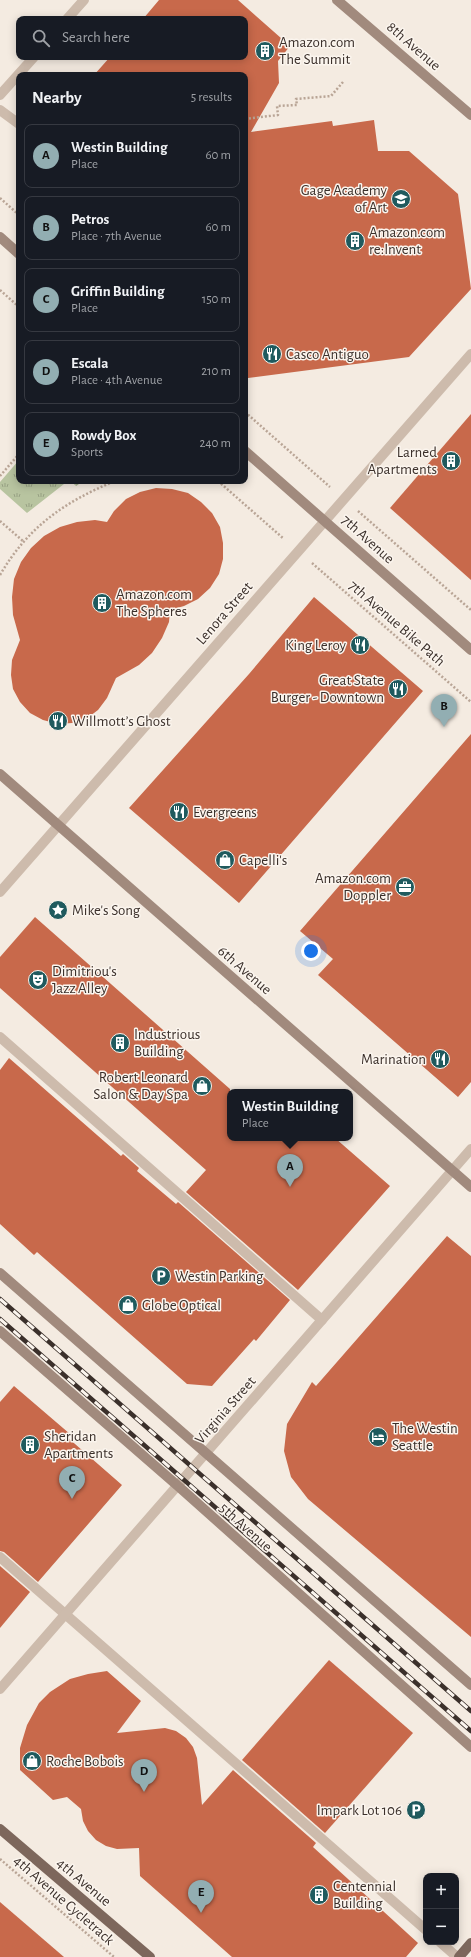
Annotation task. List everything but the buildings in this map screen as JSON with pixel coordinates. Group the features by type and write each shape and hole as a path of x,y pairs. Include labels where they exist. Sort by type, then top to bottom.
{"main road":[{"name":"8th Avenue","path":"337,0 471,115"},
{"path":"0,237 16,251"},
{"name":"7th Avenue","path":"248,454 471,650"},
{"name":"6th Avenue","path":"0,774 471,1188"},
{"name":"5th Avenue","path":"0,1273 471,1684"},
{"name":"5th Avenue","path":"0,1331 178,1486 471,1747"},
{"name":"4th Avenue","path":"0,1830 150,1957"},
{"path":"458,1957 471,1943"}],"street":[{"path":"70,16 84,0"},
{"path":"21,72 31,60"},
{"path":"0,95 16,77"},
{"path":"0,110 16,122"},
{"name":"Lenora Street","path":"0,892 471,354"},
{"path":"0,1037 322,1320"},
{"name":"Virginia Street","path":"0,1689 471,1149"},
{"path":"0,1557 423,1927"},
{"path":"444,1945 458,1957"}],"path":[{"path":"248,118 278,115 277,106 297,105 296,99 331,96 343,82"},
{"path":"0,198 16,212"},
{"path":"0,290 16,304"},
{"path":"248,415 333,489"},
{"path":"0,476 16,457"},
{"path":"0,575 13,553 34,529 57,511 97,488 107,484"},
{"path":"221,484 273,529"},
{"path":"357,510 471,610"},
{"path":"0,521 24,541"},
{"name":"7th Avenue Bike Path","path":"309,560 471,702"},
{"name":"4th Avenue Cycletrack","path":"0,1859 114,1957"}],"green space":[{"path":"16,463 16,484 64,484 27,513 0,489 0,482"}],"railway":[{"path":"0,1299 471,1711"},
{"path":"0,1319 471,1731"}],"place":[{"name":"Amazon.com The Summit","path":"265,51"},
{"name":"Gage Academy of Art","path":"401,199"},
{"name":"Amazon.com re:Invent","path":"355,241"},
{"name":"Casco Antiguo","path":"272,354"},
{"name":"Larned Apartments","path":"451,461"},
{"name":"Amazon.com The Spheres","path":"102,603"},
{"name":"King Leroy","path":"360,645"},
{"name":"Great State Burger - Downtown","path":"398,689"},
{"name":"Willmott’s Ghost","path":"58,721"},
{"name":"Petros","path":"444,727"},
{"name":"Evergreens","path":"179,812"},
{"name":"Capelli's","path":"225,860"},
{"name":"Amazon.com Doppler","path":"405,887"},
{"name":"Mike's Song","path":"58,910"},
{"name":"Dimitriou's Jazz Alley","path":"38,980"},
{"name":"Industrious Building","path":"120,1043"},
{"name":"Marination","path":"440,1059"},
{"name":"Robert Leonard Salon & Day Spa","path":"202,1086"},
{"name":"Westin Building","path":"290,1187"},
{"name":"Westin Parking","path":"161,1276"},
{"name":"Globe Optical","path":"128,1305"},
{"name":"The Westin Seattle","path":"378,1437"},
{"name":"Sheridan Apartments","path":"30,1445"},
{"name":"Griffin Building","path":"72,1499"},
{"name":"Roche Bobois","path":"32,1761"},
{"name":"Escala","path":"144,1792"},
{"name":"Impark Lot 106","path":"416,1810"},
{"name":"Centennial Building","path":"319,1895"},
{"name":"Rowdy Box","path":"201,1913"}]}
